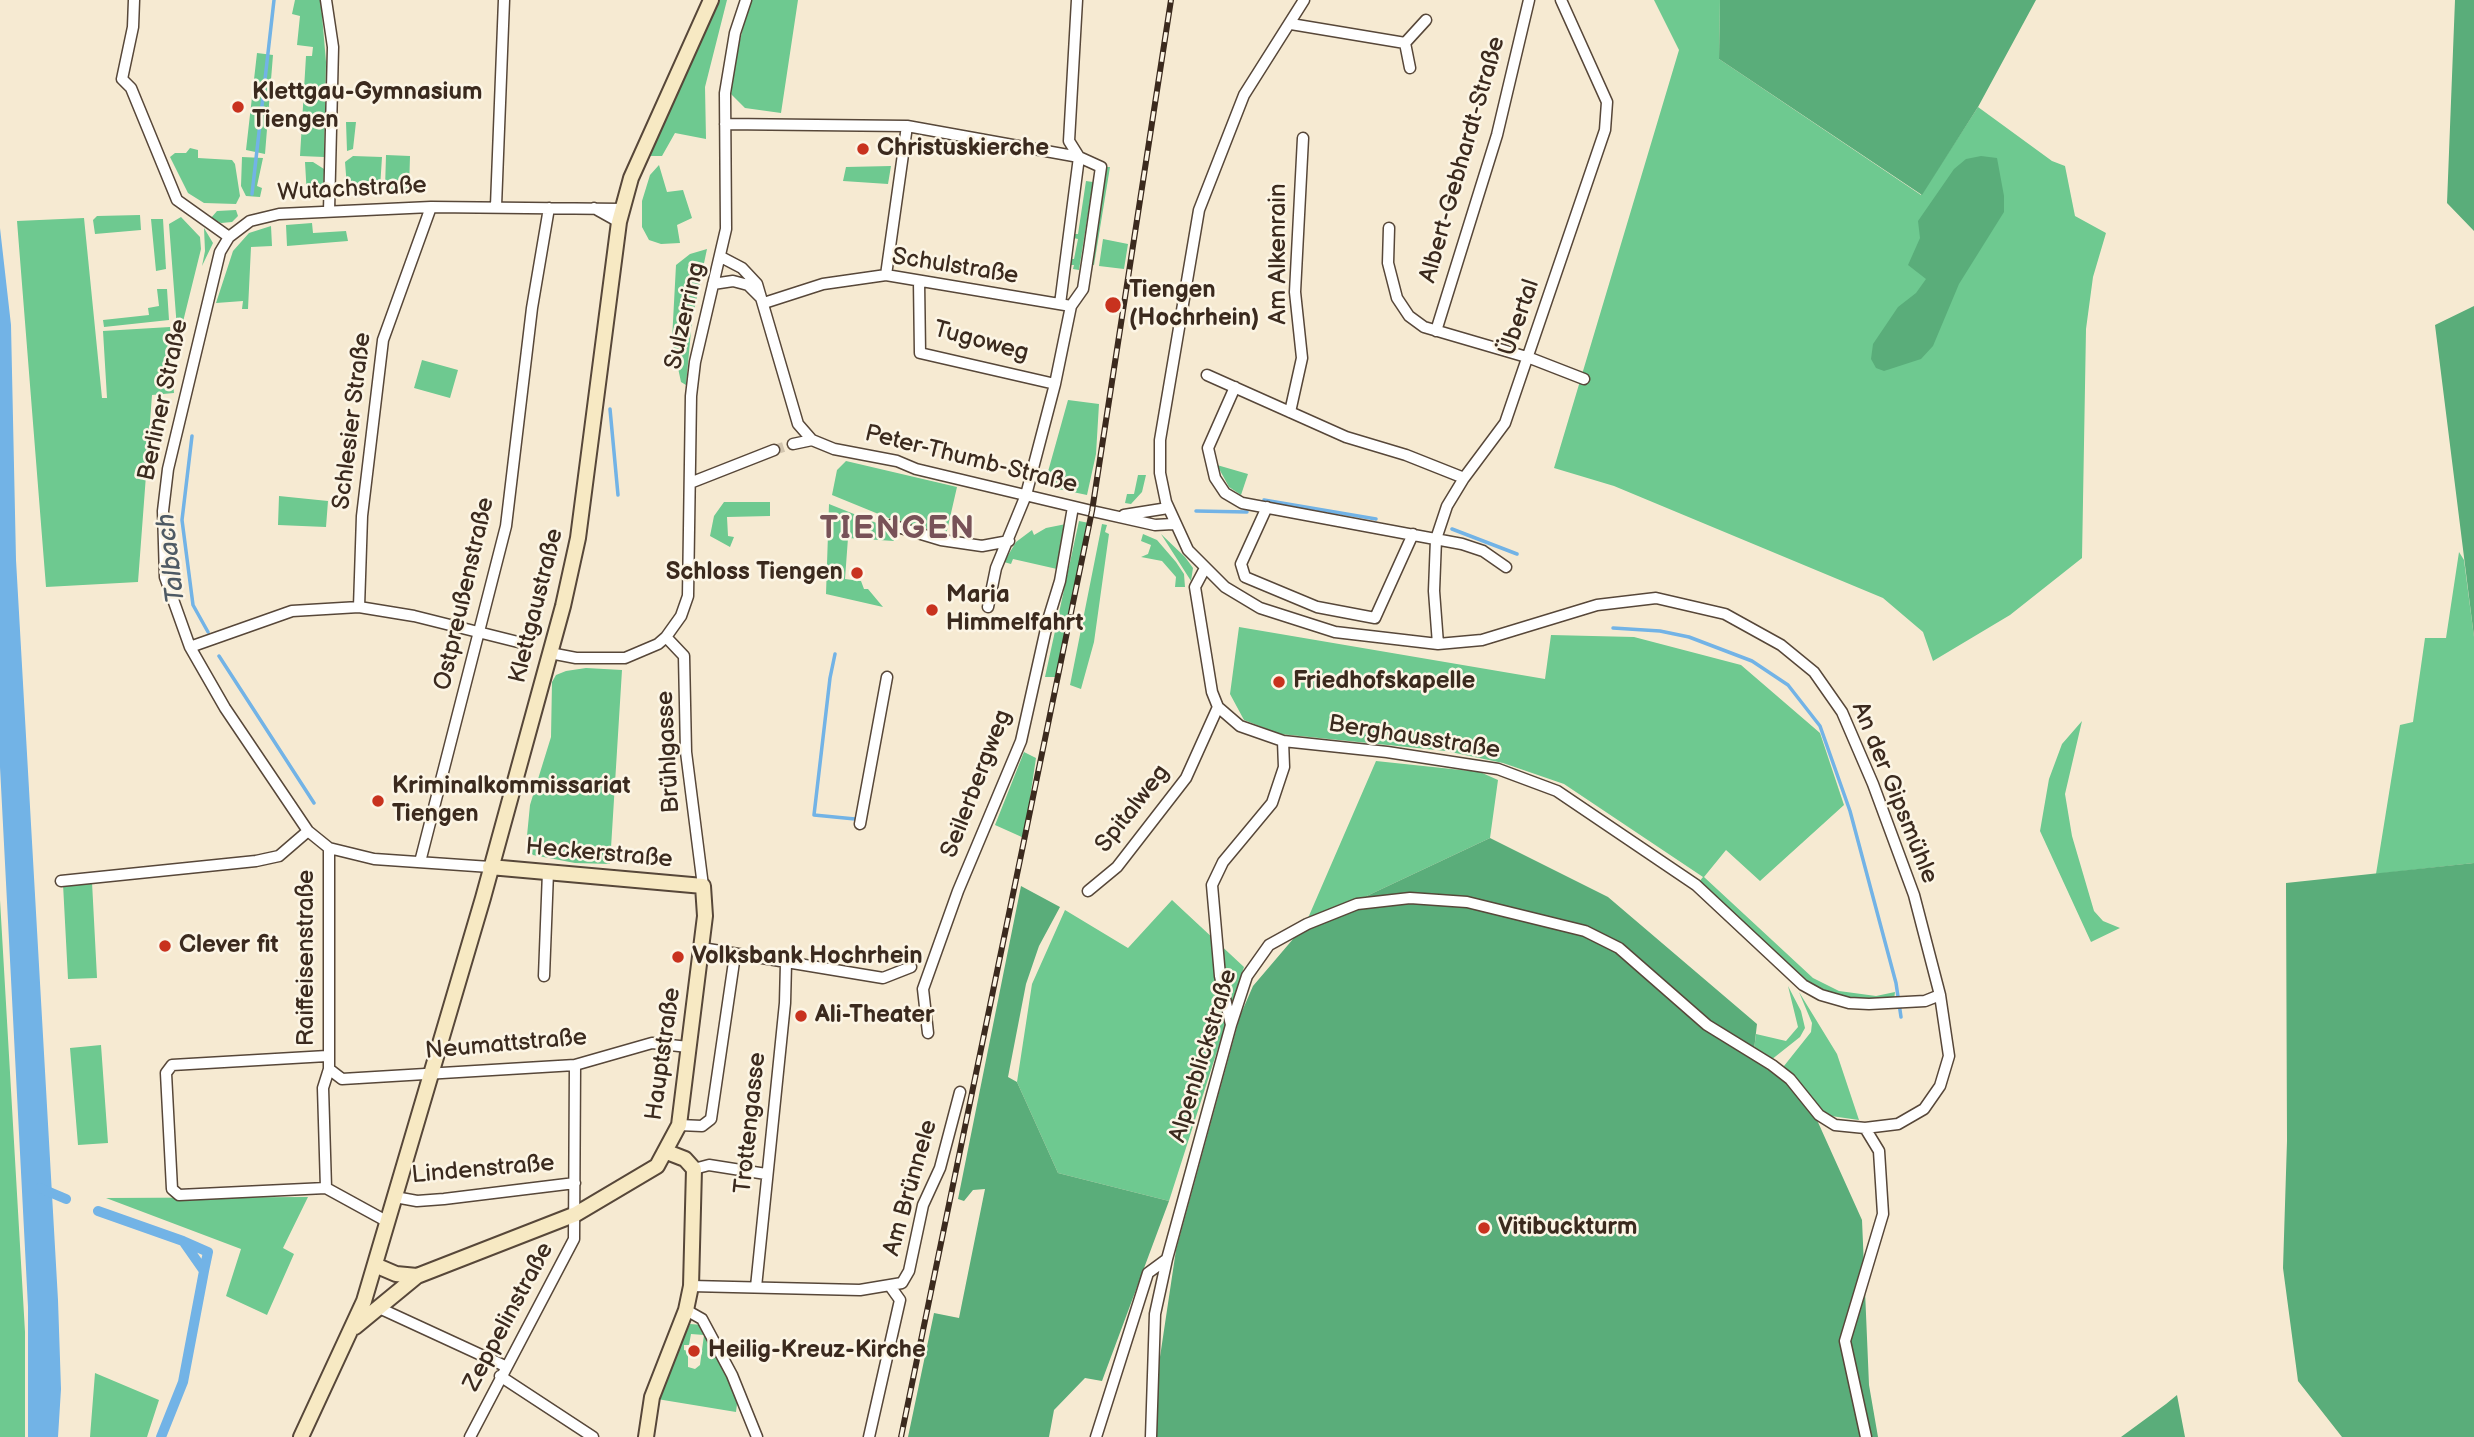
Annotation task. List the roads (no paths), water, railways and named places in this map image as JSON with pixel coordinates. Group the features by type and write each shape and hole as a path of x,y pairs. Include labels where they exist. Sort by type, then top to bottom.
{"main road":[{"name":"Klettgaustraße","path":"352,1331 388,1222 490,867 550,653 578,538 619,222 631,178 711,0"},
{"name":"Heckerstraße","path":"490,867 703,886"},
{"name":"Hauptstraße","path":"352,1331 377,1307 417,1276 576,1214 657,1166 667,1153 679,1125 702,948 706,898 703,886"},
{"path":"646,1437 652,1397 686,1310 691,1286 696,1183 694,1169 685,1159 667,1153"},
{"path":"375,1265 396,1274 417,1276"},
{"path":"301,1437 352,1331"}],"street":[{"path":"134,0 133,27 122,79 131,88 177,200 229,237"},
{"path":"326,0 333,60 329,211"},
{"path":"496,206 504,0"},
{"name":"Sulzerring","path":"666,637 681,616 688,596 695,362 726,229 725,93 735,33 746,0"},
{"path":"1060,304 1079,157 1069,141 1077,0"},
{"name":"An der Gipsmühle","path":"1304,0 1244,96 1199,210 1161,430 1160,473 1173,524 1204,570 1243,599 1295,621 1335,632 1437,644 1482,640 1597,606 1656,598 1724,614 1781,645 1814,671 1842,712 1873,784 1914,895 1940,995 1949,1056 1934,1097 1924,1109 1898,1124 1865,1128"},
{"name":"Albert-Gebhardt-Straße","path":"1436,331 1497,135 1529,0"},
{"name":"Übertal","path":"1437,644 1434,591 1436,539 1447,506 1464,478 1505,423 1530,358 1605,130 1607,102 1561,0"},
{"path":"1405,43 1426,20"},
{"path":"1291,24 1405,43"},
{"path":"1405,43 1410,68"},
{"path":"725,124 907,126 1079,157 1101,167 1083,289 1071,306 1055,384 1026,495 996,568 988,607"},
{"path":"886,275 907,126"},
{"name":"Am Alkenrain","path":"1290,412 1302,358 1295,292 1303,138"},
{"path":"606,207 621,194 631,178"},
{"name":"Wutachstraße","path":"229,237 239,228 262,216 430,207 606,207 619,222"},
{"name":"Schlesier Straße","path":"359,607 362,516 383,340 430,207"},
{"name":"Ostpreußenstraße","path":"420,862 506,526 531,308 549,208"},
{"name":"Wutachstraße","path":"593,208 619,222"},
{"name":"Albert-Gebhardt-Straße","path":"1389,228 1388,263 1397,298 1409,316 1436,331 1530,358 1584,379"},
{"name":"Berliner Straße","path":"229,237 215,269 181,407 168,469 163,511 165,577 190,647 225,708 308,831 328,848 374,859 490,867"},
{"path":"721,255 749,274 764,303 798,424 812,440 793,444"},
{"name":"Schulstraße","path":"764,303 823,284 886,275 1071,306"},
{"path":"713,284 724,280 748,285 764,303"},
{"name":"Tugoweg","path":"919,281 920,353 1055,384"},
{"path":"1207,374 1346,437 1406,455 1464,478"},
{"path":"1235,387 1208,448 1215,478 1225,493 1242,503 1413,534 1483,551 1506,567"},
{"name":"Peter-Thumb-Straße","path":"812,440 834,449 897,461 916,469 1073,507 1121,515 1155,525 1173,524"},
{"path":"690,483 774,450"},
{"name":"Seilerbergweg","path":"928,1032 923,989 958,891 1021,741 1048,620 1060,581 1073,507"},
{"path":"1267,507 1241,564 1245,577 1317,607 1375,618 1413,534"},
{"name":"Peter-Thumb-Straße","path":"1121,515 1168,508"},
{"path":"891,525 940,540 982,546 1009,541"},
{"path":"1204,570 1195,587 1196,600 1218,707"},
{"path":"190,647 292,611 359,607 526,644"},
{"path":"550,653 576,658 625,658 658,644 666,637"},
{"name":"Brühlgasse","path":"666,637 684,656 686,751 703,886"},
{"path":"860,824 887,677"},
{"name":"Berghausstraße","path":"1218,707 1246,730 1283,741 1387,752 1498,769 1557,790 1696,885 1802,985 1821,995 1849,1003 1906,1002 1940,995"},
{"name":"Spitalweg","path":"1088,891 1117,867 1186,778 1218,707"},
{"path":"1231,1025 1220,976 1212,885 1223,862 1272,803 1284,767 1283,741"},
{"path":"61,881 256,861 279,856 308,831"},
{"name":"Raiffeisenstraße","path":"326,1188 323,1088 329,1069 328,848"},
{"path":"544,976 548,872"},
{"name":"Alpenblickstraße","path":"1151,1437 1155,1314 1167,1259 1231,1025 1247,976 1269,946 1307,924 1357,904 1410,898 1467,902 1585,931 1619,947 1707,1025 1790,1079 1819,1115 1835,1125 1865,1128"},
{"path":"702,948 883,978 911,967"},
{"path":"679,1125 702,1126 711,1119 735,955"},
{"name":"Trottengasse","path":"756,1287 785,1003 786,963"},
{"name":"Neumattstraße","path":"329,1069 342,1079 575,1065 652,1043 688,1047"},
{"path":"327,1056 172,1065 166,1073 172,1189 179,1195 326,1188 388,1222"},
{"name":"Zeppelinstraße","path":"470,1437 574,1239 575,1065"},
{"name":"Am Brünnele","path":"691,1286 860,1290 902,1283 909,1271 923,1205 940,1168 960,1092"},
{"path":"1865,1128 1878,1152 1883,1214 1844,1341 1866,1437"},
{"path":"694,1169 709,1165 766,1174"},
{"name":"Lindenstraße","path":"395,1197 417,1201 444,1199 575,1183"},
{"path":"1096,1437 1148,1273 1167,1259"},
{"name":"Am Brünnele","path":"869,1437 900,1300 890,1286"},
{"path":"377,1307 503,1371 593,1437"},
{"path":"686,1310 702,1319 732,1375 757,1437"}],"water":[{"path":"0,228 11,325 16,560 58,1300 61,1389 58,1437 28,1437 28,1307 0,767"}],"waterway":[{"name":"Talbach","path":"252,194 274,0"},
{"path":"610,409 618,495"},
{"name":"Talbach","path":"192,436 182,520 193,605 208,632"},
{"name":"Talbach","path":"1264,500 1376,519"},
{"name":"Talbach","path":"1196,511 1247,512"},
{"name":"Talbach","path":"1452,529 1517,554"},
{"path":"1613,628 1660,631 1689,637 1752,661 1788,685 1820,726 1850,811 1896,983 1901,1017"},
{"path":"835,654 814,815 855,819"},
{"name":"Talbach","path":"219,656 314,803"},
{"path":"40,1188 66,1199"},
{"path":"98,1211 183,1241 204,1271 183,1382 161,1437"},
{"path":"183,1241 208,1252 204,1271"}],"tunnel":[{"path":"774,450 793,444"}],"railway":[{"path":"901,1437 1092,511 1171,0"}],"place":[{"name":"Klettgau-Gymnasium Tiengen","path":"238,107"},
{"name":"Christuskierche","path":"863,149"},
{"name":"Tiengen (Hochrhein)","path":"1113,305"},
{"name":"Schloss Tiengen","path":"857,573"},
{"name":"Maria Himmelfahrt","path":"932,610"},
{"name":"Friedhofskapelle","path":"1279,682"},
{"name":"Kriminalkommissariat Tiengen","path":"378,801"},
{"name":"Clever fit","path":"165,946"},
{"name":"Volksbank Hochrhein","path":"678,957"},
{"name":"Ali-Theater","path":"801,1016"},
{"name":"Vitibuckturm","path":"1484,1228"},
{"name":"Heilig-Kreuz-Kirche","path":"694,1351"}],"district":[{"name":"TIENGEN","path":"898,530"}]}
